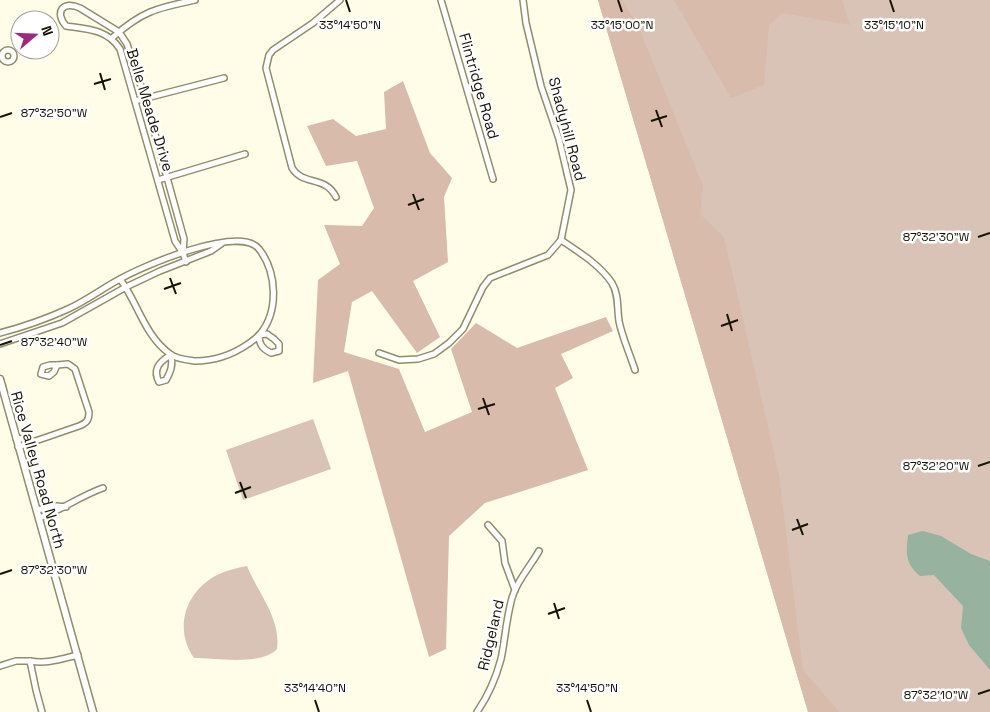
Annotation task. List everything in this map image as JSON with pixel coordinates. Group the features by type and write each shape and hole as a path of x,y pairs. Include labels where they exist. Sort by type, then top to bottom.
{"street":[{"path":"112,38 142,15 160,7 195,0"},
{"path":"336,197 327,185 301,177 292,168 268,82 266,68 269,55 273,50 313,23 340,0"},
{"name":"Flintridge Road","path":"441,0 493,180"},
{"name":"Shadyhill Road","path":"524,0 530,41 559,139 571,190 561,240"},
{"name":"Belle Meade Drive","path":"183,253 184,240 127,44 119,32 74,5 68,4 62,8 60,14 61,21 66,26 93,28 112,38 120,49 175,241 183,253 186,262"},
{"path":"0,66 5,61"},
{"path":"135,101 224,78"},
{"path":"158,180 245,154"},
{"path":"378,353 399,360 418,359 434,354 463,329 473,305 490,278 548,255 561,240 604,273 613,285 618,302 619,321 635,370"},
{"path":"0,333 69,309 120,279 141,268 209,244 222,243 246,242 257,247 268,263 272,276 273,296 270,315 259,335 231,354 205,361 191,361 171,356 163,359 157,367 155,375 158,382 166,380 171,371 173,363 171,356 144,325 126,287 120,279"},
{"path":"0,344 62,323 126,287 211,251 222,243"},
{"path":"18,447 85,424 89,419 89,412 75,369 68,364 57,365"},
{"name":"Rice Valley Road North","path":"0,379 93,712"},
{"path":"16,438 34,441"},
{"path":"39,518 66,507 86,494 103,488"},
{"path":"37,510 58,506 66,507"},
{"path":"488,525 502,541 505,564 515,590"},
{"name":"Ridgeland","path":"477,712 486,698 497,673 515,590 539,552"},
{"path":"0,666 16,661 42,663 78,656"},
{"path":"30,661 42,712"}],"shaded area":[{"path":"598,0 990,0 990,712 808,712"},
{"path":"598,0 622,0 639,28 703,186 700,214 724,237 779,475 803,670 839,712 808,712"},
{"path":"674,0 842,0 850,25 782,13 769,25 764,85 731,98"},
{"path":"403,81 430,153 452,178 444,197 448,262 413,281 440,337 417,353 372,291 352,302 344,352 399,369 425,432 472,412 451,349 476,323 517,348 606,317 613,331 561,354 573,378 555,388 588,470 485,503 449,536 446,649 429,657 348,371 313,383 318,280 340,264 324,225 362,226 374,208 357,161 326,166 307,126 333,119 356,136 386,129 384,92"},
{"path":"313,419 331,469 243,500 226,450"},
{"path":"923,531 941,536 971,554 990,561 990,670 969,645 961,628 963,606 934,575 920,576 909,562 907,553 908,535"},
{"path":"247,566 268,606 276,627 277,649 261,658 226,660 194,658 184,635 186,611 191,600 197,590 217,575 228,570"}]}
